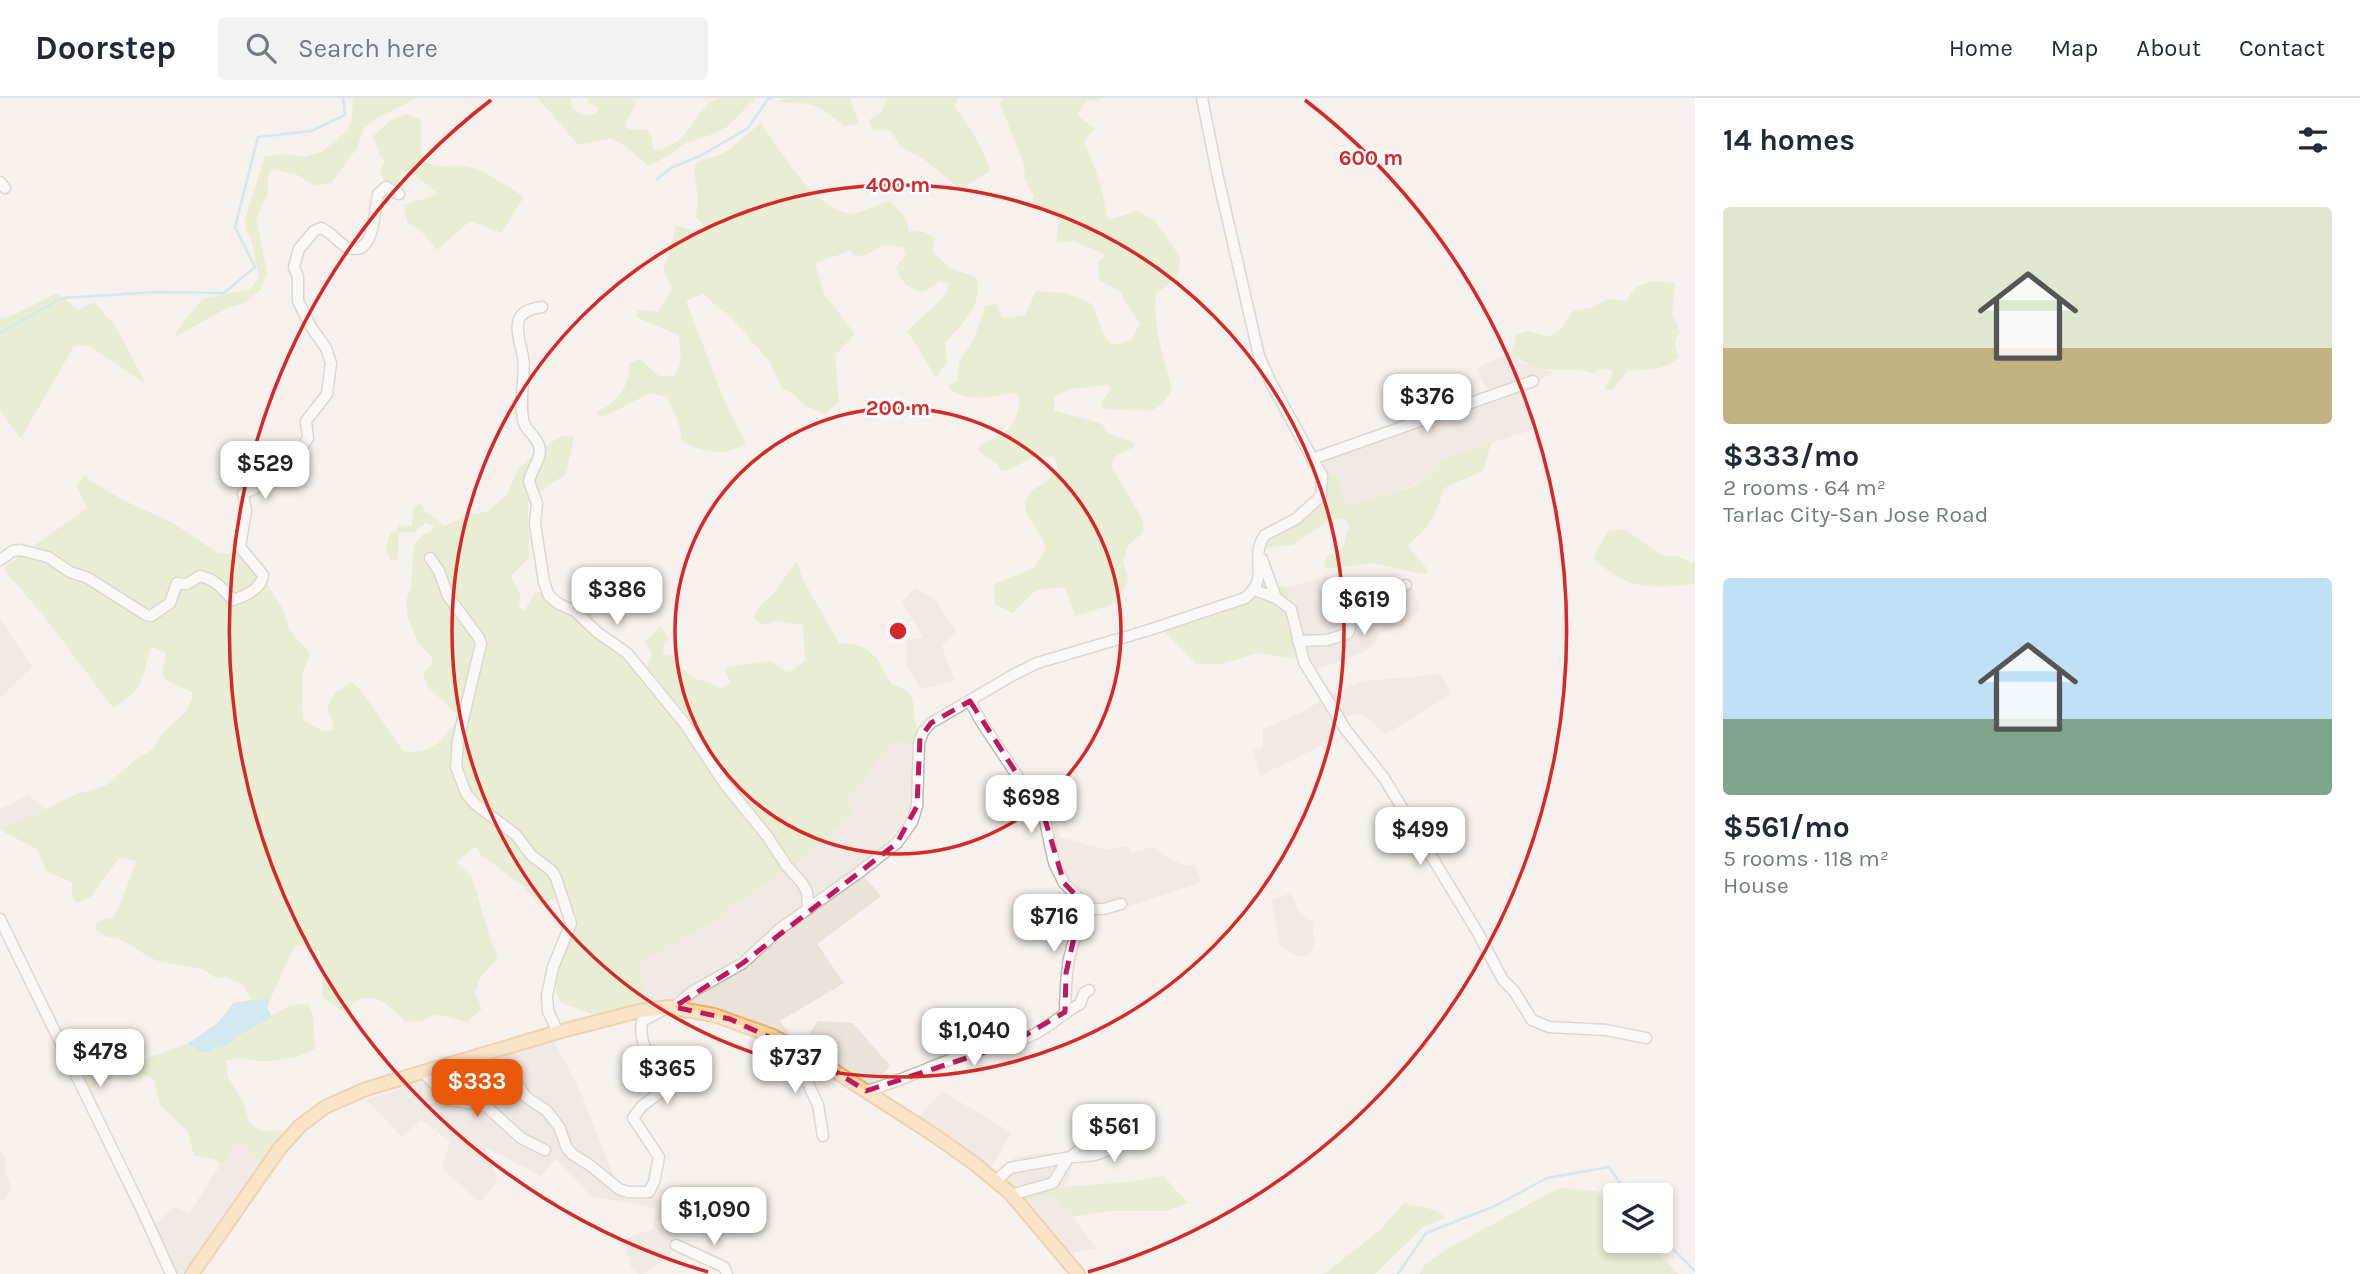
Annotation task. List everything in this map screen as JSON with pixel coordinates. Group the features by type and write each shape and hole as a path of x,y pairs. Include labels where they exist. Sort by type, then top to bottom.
{"main road":[{"path":"192,1274 280,1148 305,1121 340,1098 558,1032 620,1015 671,1007 730,1019 798,1048 934,1135 1012,1195 1079,1274"}],"street":[{"path":"480,1056 494,1071 514,1081 526,1097 547,1111 559,1127 567,1149 572,1154 619,1189 649,1192 659,1157 633,1118 642,1106 662,1091 661,1079 646,1055 640,1032 642,1021 671,1007 743,963 775,933 877,860 903,836 912,822 917,806 920,738 932,723 1037,663 1245,598 1255,590 1259,578 1259,544 1265,535 1296,519 1321,496 1322,476 1259,356 1202,98"},
{"path":"0,560 13,551 20,550 48,557 151,616 170,603 177,583 187,584 200,576 224,589 233,600 258,588 263,575 240,547 246,510 243,494 272,480 291,475 298,454 308,438 305,424 327,394 331,371 326,348 311,327 297,296 298,277 294,267 299,249 314,231 321,228 345,247 360,247 370,237 374,227 378,194 386,187 399,194"},
{"path":"542,307 523,314 518,330 523,359 524,425 540,445 528,482 537,503 535,524 547,592 554,601 575,611 597,632 623,649 653,684 690,732 733,796 802,883 807,892 808,909"},
{"path":"1312,459 1533,381"},
{"path":"1258,550 1276,598"},
{"path":"429,558 439,571 448,596 481,644 467,694 457,748 456,767 461,780 474,803 516,835 531,855 552,871 571,918 570,928 553,967 547,1000 549,1016 558,1032"},
{"path":"1298,640 1327,640 1348,634 1348,609 1406,585"},
{"path":"1255,590 1276,598 1291,610 1304,662 1344,726 1384,778 1478,933 1503,980 1514,991 1532,1020 1549,1027 1606,1030 1646,1038"},
{"path":"970,701 1044,816 1054,863 1064,883 1089,909 1104,909 1121,904"},
{"path":"1065,1012 1066,973 1075,933 1089,909"},
{"path":"0,919 142,1210 170,1274"},
{"path":"866,1091 889,1085 973,1052 1012,1043 1036,1033 1080,1004 1084,993 1089,990"},
{"path":"798,1048 802,1071 818,1105 823,1136"},
{"path":"423,1072 450,1100 486,1106 521,1138 545,1150"},
{"path":"1012,1195 1053,1183 1070,1157 1086,1144 1097,1125 1103,1121 1140,1121"},
{"path":"996,1181 1010,1168 1047,1160 1092,1156 1110,1149 1118,1141 1127,1122"},
{"path":"676,1245 724,1267 727,1274"}],"highlighted area":[{"path":"970,701 1044,816 1064,883 1089,909 1075,933 1066,973 1065,1012 1012,1043 866,1091 816,1059 730,1019 674,1007 743,963 897,843 917,806 920,738 931,723"}],"shaded area":[{"path":"1512,351 1521,363 1554,372 1523,391 1532,430 1444,458 1413,486 1345,506 1338,475 1326,476 1314,453 1488,390 1476,369"},
{"path":"1326,577 1350,595 1406,579 1416,595 1419,611 1404,624 1380,633 1375,643 1363,652 1316,670 1330,694 1365,681 1441,674 1451,694 1385,735 1363,714 1328,720 1333,740 1260,776 1253,750 1263,748 1263,729 1307,710 1321,700 1309,681 1292,605 1285,588"},
{"path":"915,588 935,599 956,631 942,646 955,681 921,689 906,666 906,641 923,637 902,601"},
{"path":"0,619 32,667 0,698"},
{"path":"894,742 914,744 913,811 869,861 705,981 672,1001 647,1004 638,963 718,920 741,900 820,844 854,813 847,800"},
{"path":"28,795 46,809 0,828 0,809"},
{"path":"1045,822 1056,822 1060,837 1107,850 1128,846 1132,853 1152,847 1183,865 1195,865 1202,882 1123,908 1091,915 1074,900 1052,869 1041,833"},
{"path":"861,873 881,896 817,944 844,983 780,1021 792,1037 713,1007 690,1002 688,999"},
{"path":"1291,893 1299,912 1313,923 1314,944 1309,955 1297,956 1281,947 1271,900"},
{"path":"818,1021 853,1023 890,1066 871,1088 803,1043"},
{"path":"554,1041 581,1093 616,1182 675,1206 677,1239 669,1257 644,1274 638,1274 631,1267 622,1240 653,1229 656,1208 592,1197 555,1159 541,1176 485,1147 498,1182 480,1202 442,1169 450,1141 421,1120 402,1137 366,1100"},
{"path":"942,1091 1012,1133 990,1169 919,1117"},
{"path":"240,1141 262,1165 182,1274 176,1274 153,1227 172,1207 189,1213"},
{"path":"0,1150 7,1160 5,1168 11,1188 5,1201 0,1200"},
{"path":"1048,1153 1073,1162 1066,1186 1016,1191 998,1175 1014,1157"},
{"path":"1051,1195 1097,1249 1070,1253 1024,1200"}],"green space":[{"path":"353,98 417,98 377,118 364,128 357,148 331,183 315,186 298,175 271,169 268,194 256,218 267,272 261,289 245,303 227,308 175,337 202,299 250,289 259,277 245,219 265,156 286,154 302,157 322,152 348,129 352,118"},
{"path":"538,98 571,98 572,108 584,116 597,113 599,108 588,102 588,98 629,98 637,103 625,123 628,129 648,130 653,150 666,148 676,142 702,110 716,99 755,98 728,126 682,145 670,155 648,166 628,148 611,138 578,145"},
{"path":"787,98 850,98 859,124 844,126 821,109 807,104 777,102"},
{"path":"888,98 958,98 954,107 975,137 990,171 961,189 923,159 900,146 891,131 872,130 869,120 881,112"},
{"path":"1002,98 1100,98 1100,101 1087,100 1077,115 1095,129 1084,141 1099,179 1108,220 1137,211 1155,221 1180,257 1178,275 1156,294 1157,330 1172,390 1163,403 1152,411 1103,409 1101,403 1111,390 1108,385 1071,389 1054,397 1054,411 1101,423 1108,433 1133,442 1135,447 1116,457 1112,468 1143,520 1143,532 1127,547 1123,561 1128,579 1121,596 1114,604 1075,616 1065,587 1036,590 1013,613 995,605 994,584 1034,568 1046,550 1040,534 1027,514 1026,500 1058,467 1053,457 1036,456 1002,471 979,451 979,446 1008,430 1015,418 1020,399 1014,392 989,397 964,396 949,389 949,384 957,382 959,362 974,339 985,306 997,304 1002,318 1025,315 1036,291 1066,293 1092,304 1106,340 1113,345 1131,340 1140,324 1121,292 1099,280 1098,262 1106,255 1073,241 1056,243 1060,213 1029,208 1034,196 1024,179 1025,167 1000,103"},
{"path":"407,114 421,120 421,158 433,165 476,169 524,197 501,233 470,221 437,250 420,230 407,222 404,205 438,194 408,171 401,173 397,188 385,183 380,171 385,161 373,136 392,119"},
{"path":"761,123 797,174 819,198 849,213 861,212 890,201 906,218 909,231 924,232 935,239 932,251 950,268 976,277 978,287 974,305 945,343 947,362 936,377 907,331 945,296 949,284 940,281 924,292 909,287 896,267 906,254 903,247 884,245 866,255 855,256 850,251 815,263 824,294 855,334 835,355 839,402 825,414 805,406 792,393 782,388 770,362 734,321 703,294 686,301 724,400 746,444 729,451 714,452 682,442 678,421 667,397 650,393 603,417 596,415 597,411 611,404 621,393 628,379 629,363 640,359 659,376 673,376 679,366 681,357 678,335 636,317 638,310 658,312 672,290 663,268 676,225 688,229 703,229 702,223 696,217 698,198 694,169 698,162 725,153"},
{"path":"1655,281 1675,283 1672,313 1680,332 1675,344 1679,356 1669,364 1628,371 1613,389 1606,390 1613,374 1612,370 1600,368 1593,373 1550,370 1530,365 1512,351 1516,334 1528,331 1550,337 1560,330 1573,311 1593,307 1608,299 1627,301 1637,287"},
{"path":"57,293 78,310 94,302 116,327 146,384 89,346 74,346 21,438 0,411 0,318 11,316"},
{"path":"562,436 574,437 566,474 528,503 529,558 511,576 520,595 519,607 524,611 535,593 547,590 571,606 574,592 587,585 593,594 593,623 627,645 646,668 652,654 645,642 661,626 669,640 664,645 663,655 678,656 680,667 694,678 723,688 731,683 725,672 727,667 770,661 789,673 805,661 803,625 775,621 762,625 754,618 758,608 773,594 797,561 802,578 839,643 859,646 872,653 891,684 908,692 914,704 919,734 914,744 894,742 847,800 854,813 799,862 741,900 718,920 638,963 647,1004 595,1015 561,1003 556,992 560,959 576,928 576,915 568,900 555,898 542,906 523,886 480,854 478,847 457,862 472,877 498,958 479,979 475,993 482,1009 467,1022 435,1014 423,1021 405,1022 391,1008 376,999 360,999 345,1012 323,998 320,952 299,944 294,947 270,1000 251,1000 243,984 224,977 216,978 202,969 158,961 147,956 122,940 105,936 95,929 97,923 105,918 112,918 120,906 136,861 119,858 90,898 76,903 72,894 72,882 47,872 37,849 0,830 77,794 105,786 135,760 155,748 163,733 186,711 193,693 166,680 162,674 166,653 151,647 141,683 131,695 113,708 50,624 3,568 87,508 77,486 85,474 89,480 123,500 173,523 218,553 249,556 283,609 290,631 310,653 302,676 303,720 323,731 333,731 333,721 327,710 334,694 352,682 360,689 403,751 412,752 434,746 456,722 456,714 427,686 423,672 433,664 431,656 418,643 408,619 406,601 411,587 414,545 423,535 432,531 433,526 426,523 413,533 401,532 398,537 398,559 391,562 386,549 390,533 396,532 398,525 412,526 414,507 419,504 444,526 488,511 507,495 518,469 542,448"},
{"path":"1491,443 1483,471 1444,488 1431,520 1407,545 1425,566 1427,573 1373,563 1338,568 1324,567 1326,557 1343,548 1349,526 1344,518 1327,521 1293,545 1266,548 1279,533 1316,509 1322,502 1326,493 1326,476 1338,474 1345,506 1413,487 1444,458"},
{"path":"1624,529 1663,556 1676,556 1695,563 1695,584 1665,587 1640,585 1606,569 1593,558 1608,531"},
{"path":"1263,576 1285,588 1292,605 1300,660 1260,653 1219,664 1196,664 1164,631 1243,604 1259,593"},
{"path":"308,1004 313,1015 315,1049 280,1060 226,1061 228,1077 244,1104 249,1122 261,1131 283,1130 262,1165 240,1141 221,1165 216,1160 194,1155 188,1132 160,1105 154,1080 146,1075 130,1072 121,1074 90,1089 64,1031 100,1031 118,1036 123,1056 139,1061 187,1044 193,1048 214,1049 226,1046 290,1005"},
{"path":"1163,1176 1188,1203 1167,1211 1110,1211 1072,1217 1051,1195 1024,1200 1016,1191 1127,1182"},
{"path":"1559,1188 1596,1191 1603,1197 1603,1253 1658,1253 1678,1274 1419,1274 1426,1264 1445,1250"},
{"path":"1404,1203 1435,1210 1446,1218 1424,1226 1375,1274 1324,1274 1379,1231"}],"water":[{"path":"270,1000 267,1007 272,1017 241,1034 226,1046 211,1052 203,1052 187,1044 219,1022 233,1003"}],"waterway":[{"path":"0,333 62,298 157,292 224,293 255,267 235,227 258,137 311,131 345,115 343,98"},
{"path":"657,179 671,168 702,155 748,128 768,99 772,98"},
{"path":"1398,1274 1426,1233 1495,1206 1547,1178 1609,1167 1620,1183"},
{"path":"1673,1249 1695,1271"}]}
